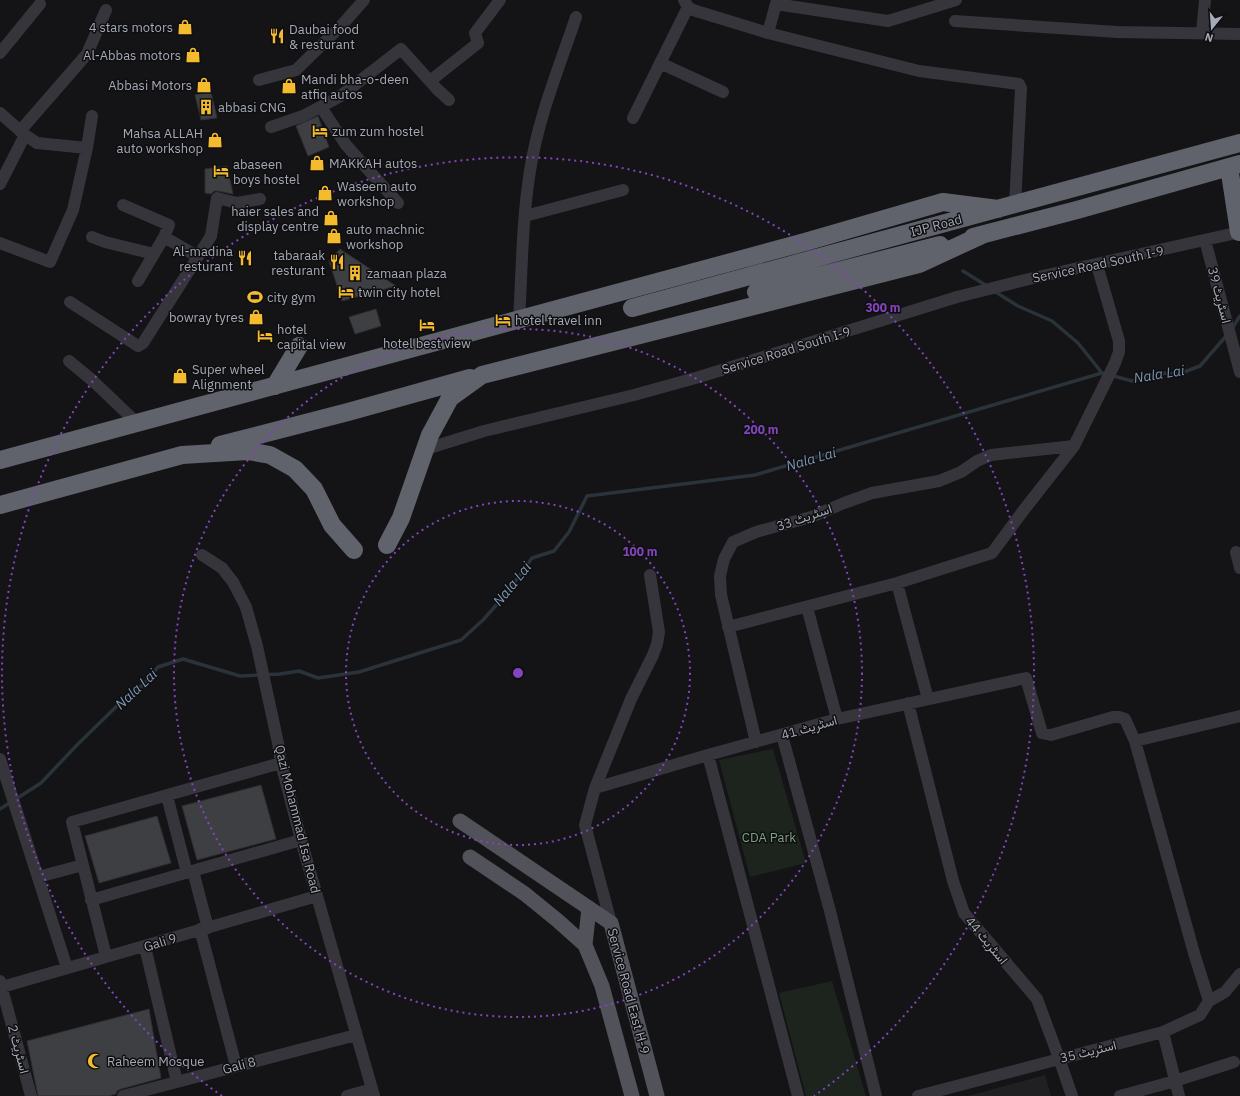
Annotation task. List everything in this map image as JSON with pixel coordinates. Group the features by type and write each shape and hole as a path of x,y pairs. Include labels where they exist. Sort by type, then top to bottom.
{"highway":[{"name":"IJP Road","path":"1234,165 1077,210 984,234 634,315 1006,207 1240,143"},
{"path":"1234,165 1240,232"},
{"path":"0,460 806,242 943,202 1006,207"},
{"path":"0,505 482,375 920,264 984,234"},
{"path":"275,386 299,346"},
{"path":"388,545 401,518 430,435 450,398 482,375"},
{"path":"182,455 248,451 270,455 295,469 314,490 332,524 354,550"}],"main road":[{"name":"Service Road East H-9","path":"460,821 611,923 657,1096"},
{"name":"Service Road East H-9","path":"470,857 525,894 585,945 602,986 632,1096"},
{"path":"585,945 589,908"}],"street":[{"path":"259,80 296,70 341,26 364,0"},
{"path":"430,81 478,43 475,33 500,0"},
{"path":"768,33 776,2 888,21 956,0"},
{"path":"1202,33 1205,0"},
{"path":"0,53 40,4"},
{"path":"633,118 660,64 686,4 768,33 919,71 1019,84 1022,88 1006,207"},
{"path":"1,178 22,133 87,54 106,10"},
{"path":"519,320 525,216 530,170 541,123 576,17"},
{"path":"955,21 1117,32 1240,34"},
{"path":"271,127 303,116 339,97 401,49 430,81 450,100"},
{"path":"660,64 723,92"},
{"path":"321,107 346,145 398,203"},
{"path":"0,113 22,133 37,143 88,148"},
{"path":"0,243 50,262 73,210 88,148 92,116"},
{"path":"525,216 623,190"},
{"path":"70,302 138,346 143,342 211,236 218,198 237,203 260,199"},
{"path":"122,205 169,225 138,281"},
{"name":"Service Road South I-9","path":"426,449 484,431 634,395 699,377 957,297 1029,279 1240,232"},
{"path":"164,236 197,256"},
{"path":"92,237 105,242 154,254"},
{"name":"اسٹریٹ 39","path":"1205,240 1240,372"},
{"path":"728,627 897,583 992,553 1074,446 1115,363 1119,341 1097,265"},
{"path":"68,361 92,380 137,423"},
{"name":"اسٹریٹ 33","path":"756,742 721,595 720,576 724,560 733,542 756,532 811,517 872,493 939,481 961,472 977,461 991,455 1074,446"},
{"path":"1236,552 1240,568"},
{"name":"Qazi Mohammad Isa Road","path":"202,555 222,568 233,582 246,607 257,646 281,763 301,840 373,1093"},
{"path":"611,923 585,825 595,788 631,699 657,644 659,632 650,575"},
{"path":"897,583 928,699"},
{"path":"807,607 837,719"},
{"name":"اسٹریٹ 41","path":"595,788 837,719 1026,678 1042,733 1051,735 1119,717 1125,719 1135,741"},
{"name":"اسٹریٹ 44","path":"908,703 953,881 964,913 1037,999 1072,1096"},
{"path":"1209,1001 1135,741 1240,716"},
{"path":"782,735 830,911 876,1096"},
{"path":"708,755 798,1096"},
{"path":"0,759 67,968"},
{"path":"106,956 72,822 281,763"},
{"path":"167,796 190,872 236,1066"},
{"path":"91,900 301,840"},
{"path":"38,878 83,865"},
{"name":"Gali 9","path":"1,983 67,968 106,956 145,947 204,928 317,896"},
{"path":"145,947 177,1082"},
{"name":"اسٹریٹ 35","path":"918,1096 1059,1058 1164,1032 1200,1015 1209,1001 1225,992 1240,974"},
{"name":"اسٹریٹ 2","path":"1,983 31,1096"},
{"path":"1164,1032 1179,1096"},
{"name":"Gali 8","path":"123,1096 356,1035"},
{"path":"1120,1096 1234,1062"},
{"path":"347,1096 373,1093"}],"shaded area":[{"path":"1045,1075 1051,1096 968,1096"}],"green space":[{"name":"CDA Park","path":"773,749 806,863 750,877 719,760"},
{"path":"832,981 866,1096 806,1096 779,993"}],"building":[{"name":"abbasi CNG","path":"211,92 217,118 201,120 195,95"},
{"path":"318,116 329,147 308,156 296,126"},
{"path":"227,166 233,194 218,191 214,191 211,194 205,193 205,169"},
{"name":"zamaan plaza","path":"340,249 396,286 342,301 329,261"},
{"path":"376,309 381,326 355,334 349,317"},
{"path":"261,785 276,839 197,860 182,806"},
{"path":"157,816 171,863 99,883 85,836"},
{"name":"Raheem Mosque","path":"149,1009 161,1078 121,1089 117,1091 116,1094 109,1096 38,1096 27,1041"}],"waterway":[{"name":"Nala Lai","path":"963,271 987,286"},
{"name":"Nala Lai","path":"994,291 1018,306 1052,321 1078,343 1102,373"},
{"name":"Nala Lai","path":"1231,330 1240,316"},
{"name":"Nala Lai","path":"16,799 41,783 125,698 143,685 158,667 183,659 240,676 280,674 299,671 318,678 359,672 461,640 483,620 507,593 532,558 554,551 569,532 587,496 755,475 1102,373 1132,381 1159,373 1179,374 1200,366 1227,335"},
{"name":"Nala Lai","path":"0,809 11,802"}],"place":[{"name":"4 stars motors","path":"185,27"},
{"name":"Daubai food & resturant","path":"277,36"},
{"name":"Al-Abbas motors","path":"193,55"},
{"name":"Abbasi Motors","path":"204,85"},
{"name":"Mandi bha-o-deen atfiq autos","path":"289,86"},
{"name":"abbasi CNG","path":"206,107"},
{"name":"zum zum hostel","path":"320,131"},
{"name":"Mahsa ALLAH auto workshop","path":"215,140"},
{"name":"MAKKAH autos","path":"317,163"},
{"name":"abaseen boys hostel","path":"221,171"},
{"name":"Waseem auto workshop","path":"325,193"},
{"name":"haier sales and display centre","path":"331,218"},
{"name":"auto machnic workshop","path":"334,236"},
{"name":"Al-madina resturant","path":"245,258"},
{"name":"tabaraak resturant","path":"337,262"},
{"name":"zamaan plaza","path":"355,273"},
{"name":"twin city hotel","path":"346,292"},
{"name":"city gym","path":"255,297"},
{"name":"bowray tyres","path":"256,317"},
{"name":"hotel travel inn","path":"503,320"},
{"name":"hotel best view","path":"427,325"},
{"name":"hotel capital view","path":"265,336"},
{"name":"Super wheel Alignment","path":"180,376"},
{"name":"Raheem Mosque","path":"95,1061"}]}
